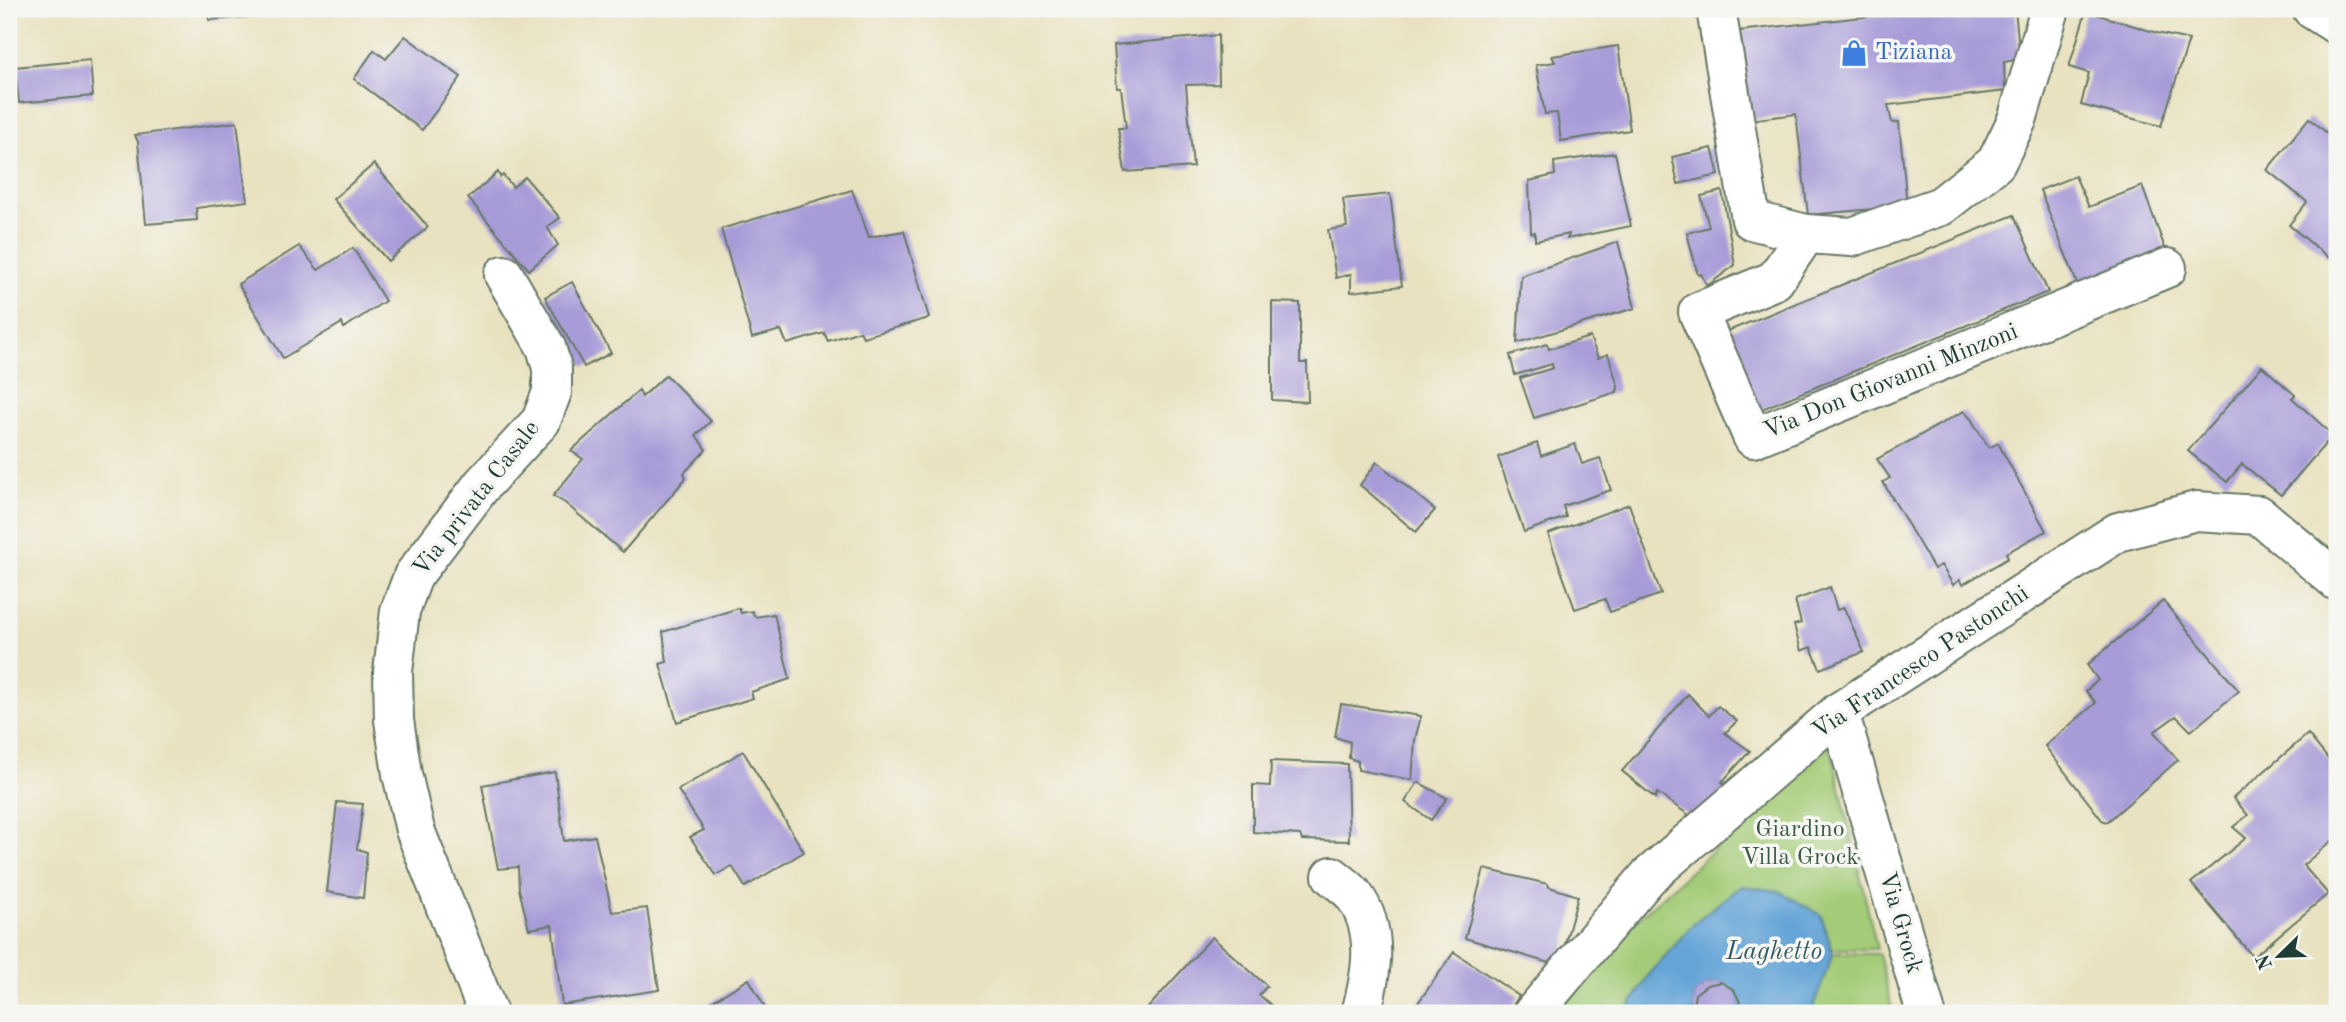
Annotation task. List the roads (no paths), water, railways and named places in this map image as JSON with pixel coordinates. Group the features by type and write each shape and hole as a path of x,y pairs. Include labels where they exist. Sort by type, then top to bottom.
{"street":[{"path":"1716,9 1751,220 1806,234 1852,237 1941,206 1996,163 2017,120 2050,9"},
{"path":"2312,9 2337,25"},
{"name":"Via Don Giovanni Minzoni","path":"1806,234 1775,280 1698,312 1753,438 2168,268"},
{"name":"Via privata Casale","path":"488,1013 415,830 394,720 393,672 400,611 413,576 482,485 541,421 552,392 552,368 546,347 504,275"},
{"name":"Via Francesco Pastonchi","path":"1532,1013 1648,877 1839,712 2118,532 2196,511 2259,515 2337,581"},
{"name":"Via Grock","path":"1839,712 1926,1013"},
{"path":"1332,876 1352,893 1371,932 1372,958 1361,1013"}],"water":[{"name":"Laghetto","path":"1741,886 1779,891 1821,915 1833,953 1811,1013 1736,1013 1740,1002 1721,982 1707,985 1695,994 1693,1007 1696,1013 1626,1013 1648,976 1694,923"}],"place":[{"name":"Tiziana","path":"1854,53"}],"park label":[{"name":"Giardino Villa Grock","path":"1800,844"}]}
